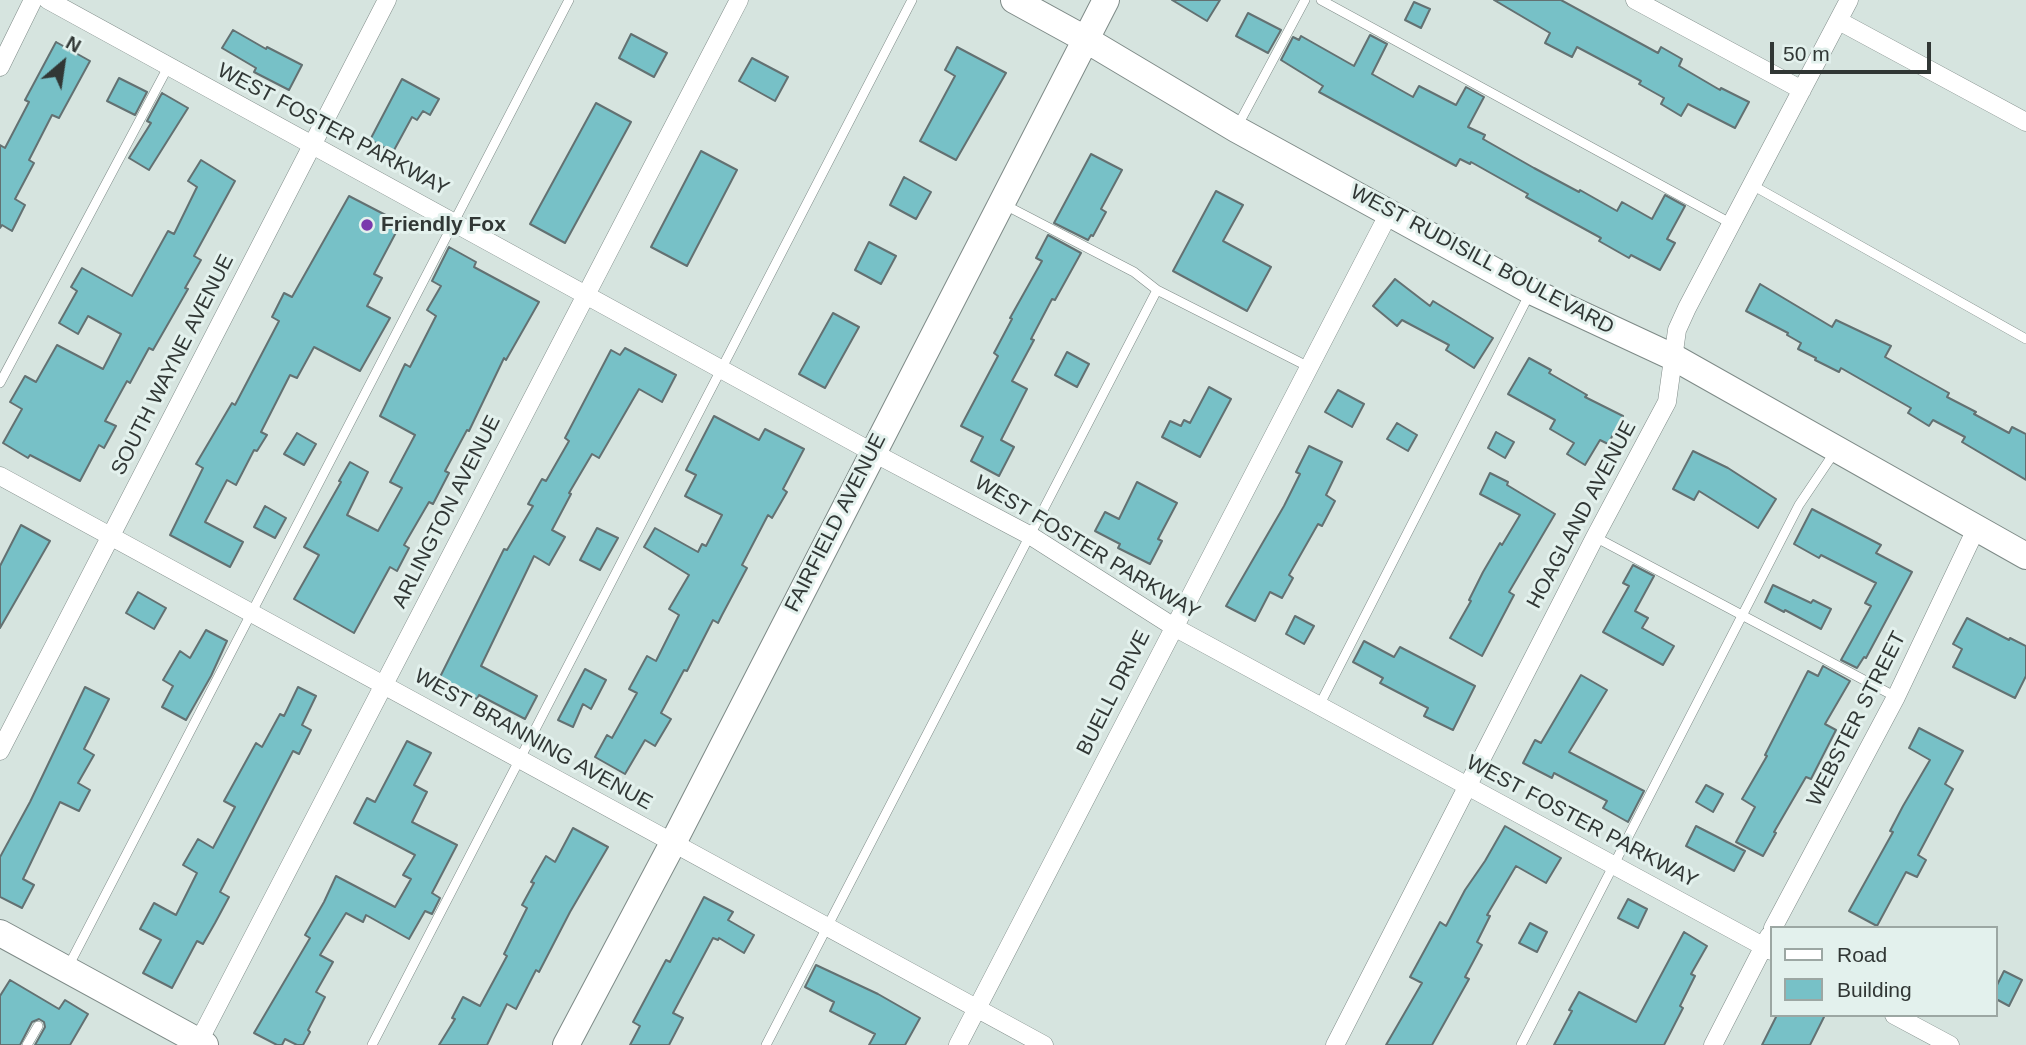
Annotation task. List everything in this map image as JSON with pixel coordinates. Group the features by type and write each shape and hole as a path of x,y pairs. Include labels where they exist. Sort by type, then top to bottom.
{"street":[{"path":"0,67 33,0"},
{"name":"WEST FOSTER PARKWAY","path":"48,0 872,452 1031,536 1174,627 1768,948"},
{"name":"SOUTH WAYNE AVENUE","path":"0,751 387,0"},
{"name":"ARLINGTON AVENUE","path":"200,1044 739,0"},
{"name":"WEST RUDISILL BOULEVARD","path":"1014,0 1236,129 1531,291 1675,358 2026,556"},
{"name":"FAIRFIELD AVENUE","path":"566,1045 673,843 1106,0"},
{"path":"1635,0 1802,90"},
{"name":"HOAGLAND AVENUE","path":"1335,1045 1667,401 1677,330 1849,0"},
{"path":"1839,21 2026,122"},
{"name":"BUELL DRIVE","path":"958,1045 1389,213"},
{"name":"WEST BRANNING AVENUE","path":"0,476 1044,1045"},
{"name":"WEBSTER STREET","path":"1775,926 1896,697 1976,529"},
{"path":"0,933 200,1044"},
{"name":"WEBSTER STREET","path":"1713,1045 1768,948"},
{"path":"1898,1017 1950,1045"}],"lane":[{"path":"67,969 569,0"},
{"path":"372,1045 912,0"},
{"path":"1236,129 1305,0"},
{"path":"1321,0 1732,224"},
{"path":"0,383 168,66"},
{"path":"1752,185 2026,339"},
{"path":"1000,202 1134,272 1157,290 1309,367"},
{"path":"766,1045 1157,290"},
{"path":"1319,706 1531,291"},
{"path":"1521,1045 1799,505 1836,450"},
{"path":"1595,537 1896,697"},
{"path":"27,1045 37,1026"}],"building":[{"path":"1172,0 1220,0 1207,21"},
{"path":"1494,0 1561,0 1658,53 1661,47 1682,59 1679,66 1720,90 1721,88 1749,102 1735,128 1688,104 1681,116 1661,104 1664,98 1639,84 1641,81 1577,47 1572,57 1545,43 1550,33"},
{"path":"1414,2 1430,9 1421,28 1405,20"},
{"path":"1248,13 1281,30 1268,53 1236,36"},
{"path":"233,30 302,65 289,90 254,72 256,68 222,48"},
{"path":"631,34 667,53 654,77 619,58"},
{"path":"1370,35 1387,44 1372,74 1413,97 1419,86 1456,105 1466,87 1484,97 1468,127 1485,135 1483,139 1534,168 1617,211 1622,202 1652,219 1665,195 1685,206 1667,239 1675,243 1660,270 1631,255 1629,258 1599,241 1601,238 1526,197 1528,194 1471,162 1470,164 1460,159 1456,166 1319,92 1323,86 1281,60 1293,37 1299,40 1301,36 1354,66"},
{"path":"56,42 90,61 59,118 52,115 29,160 34,163 15,199 25,205 12,231 2,225 0,228 0,145 5,148 29,102 25,100"},
{"path":"957,47 1006,73 956,160 920,141 955,76 945,70"},
{"path":"752,58 788,77 775,101 739,81"},
{"path":"119,78 147,92 135,115 107,101"},
{"path":"402,79 439,99 430,115 423,111 417,120 412,117 393,152 370,140"},
{"path":"162,93 188,108 149,170 129,158 151,123 147,121"},
{"path":"596,103 631,122 565,243 530,224"},
{"path":"701,151 737,170 687,266 651,247"},
{"path":"1091,154 1122,170 1101,209 1106,212 1088,240 1054,223"},
{"path":"201,160 235,181 194,256 201,260 185,288 188,289 153,350 149,348 105,421 116,426 104,448 99,445 80,481 30,455 28,458 3,443 22,409 10,402 25,376 36,382 57,345 103,369 121,334 88,316 78,334 59,323 77,291 71,287 82,268 132,296 168,231 174,234 197,187 188,181"},
{"path":"904,177 931,192 916,219 890,205"},
{"path":"1216,191 1243,205 1223,241 1271,267 1247,311 1173,271"},
{"path":"349,196 401,223 374,274 382,278 367,306 390,318 360,371 314,347 297,378 290,375 261,432 267,435 257,451 254,450 236,485 227,480 205,522 243,542 230,567 170,535 203,468 196,464 232,403 235,405 279,321 272,317 284,293 292,297"},
{"path":"1048,235 1081,253 1055,300 1052,299 1012,381 1027,389 1001,440 1014,447 999,476 971,461 983,437 961,426 998,356 994,353 1012,319 1010,318 1042,261 1036,258"},
{"path":"869,242 896,256 881,284 855,270"},
{"path":"449,247 476,262 474,267 539,302 506,360 504,358 469,431 467,430 445,471 449,473 433,504 429,502 404,545 409,548 397,571 390,567 354,633 294,599 319,555 304,547 350,462 368,472 347,515 378,531 402,488 390,482 415,435 380,416 405,364 410,367 436,316 427,310 441,286 432,281"},
{"path":"1395,279 1430,306 1433,301 1493,338 1474,368 1446,350 1449,345 1402,320 1397,326 1373,306"},
{"path":"1760,284 1832,327 1836,320 1891,346 1885,357 1949,393 1947,397 1976,412 1974,414 2009,433 2012,427 2026,434 2026,480 1962,442 1965,437 1933,420 1929,426 1908,413 1911,408 1841,368 1839,372 1815,360 1816,358 1798,349 1801,343 1787,335 1788,333 1746,311"},
{"path":"833,313 859,327 825,388 799,374"},
{"path":"625,348 676,375 662,402 639,389 599,458 592,454 569,493 571,494 552,530 565,537 549,565 534,556 481,666 537,696 525,719 479,695 477,699 439,679 504,549 507,550 533,506 528,504 542,479 546,481 569,441 565,438 611,350 620,355"},
{"path":"1067,352 1089,364 1077,387 1055,375"},
{"path":"1529,358 1587,395 1585,397 1623,416 1608,444 1600,440 1585,465 1567,454 1574,443 1550,429 1555,420 1508,394"},
{"path":"1209,387 1231,399 1200,457 1162,437 1170,421 1181,426 1184,420 1190,423"},
{"path":"1338,390 1364,404 1352,427 1325,412"},
{"path":"714,416 759,440 765,429 804,449 783,489 787,492 772,518 768,515 742,565 747,568 718,623 713,620 687,671 684,670 661,713 671,719 655,746 645,740 625,774 595,757 607,735 612,738 637,693 629,689 647,656 656,661 679,615 669,609 689,575 644,547 655,528 698,552 702,544 706,546 722,515 685,496 696,475 686,470"},
{"path":"1397,423 1417,435 1408,451 1387,439"},
{"path":"1496,432 1514,442 1505,458 1488,448"},
{"path":"297,433 316,444 304,465 284,454"},
{"path":"1309,446 1342,462 1326,495 1335,501 1322,526 1318,524 1289,575 1293,578 1282,598 1270,592 1255,621 1226,606 1284,506 1300,474 1296,472"},
{"path":"1693,451 1728,468 1776,499 1758,528 1699,491 1694,500 1673,489"},
{"path":"1490,473 1555,514 1509,592 1514,595 1482,656 1450,638 1471,601 1469,600 1483,572 1520,515 1480,494"},
{"path":"1137,482 1177,503 1158,539 1162,541 1150,564 1118,548 1120,544 1095,531 1105,512 1119,519"},
{"path":"265,506 286,518 275,538 254,527"},
{"path":"1812,509 1881,545 1876,553 1912,572 1866,658 1864,657 1857,668 1841,660 1871,606 1865,603 1876,583 1794,544"},
{"path":"21,525 50,541 0,628 0,566"},
{"path":"597,528 618,538 600,570 580,560"},
{"path":"1633,565 1654,576 1635,611 1648,618 1642,628 1674,646 1663,665 1603,632 1629,586 1623,583"},
{"path":"1773,585 1811,603 1813,600 1831,609 1821,629 1765,602"},
{"path":"138,592 166,608 154,629 126,613"},
{"path":"1295,616 1314,626 1304,644 1286,634"},
{"path":"1967,618 2026,646 2026,676 2015,698 1953,667 1962,649 1953,644"},
{"path":"206,630 227,641 186,720 162,707 173,686 163,680 180,651 190,658"},
{"path":"1364,641 1394,657 1400,647 1475,686 1453,730 1424,716 1428,708 1380,683 1383,678 1353,662"},
{"path":"1823,666 1850,681 1825,724 1836,730 1811,779 1806,777 1763,856 1736,842 1755,807 1742,799 1767,756 1765,755 1808,671 1818,676"},
{"path":"585,669 606,680 591,709 583,704 573,727 558,720"},
{"path":"1581,675 1607,690 1569,752 1644,791 1628,822 1603,808 1607,801 1554,773 1552,778 1523,763 1535,740 1541,743"},
{"path":"85,687 109,699 84,749 94,755 78,783 90,790 79,811 60,802 23,879 34,885 22,908 0,897 0,857 30,802"},
{"path":"298,687 316,696 302,725 311,730 299,754 293,751 220,892 229,897 215,923 203,944 197,941 172,988 143,973 161,940 140,929 154,903 176,915 197,873 183,865 198,839 213,848 235,807 224,801 256,743 262,747 280,714 284,716"},
{"path":"1919,728 1963,751 1945,784 1953,789 1918,855 1926,860 1917,877 1906,872 1877,926 1849,911 1930,760 1909,748"},
{"path":"407,741 431,753 414,785 427,792 412,822 457,845 432,893 440,898 432,914 425,911 409,939 366,915 363,922 346,913 320,955 333,962 316,992 325,997 308,1030 310,1032 303,1045 285,1039 282,1045 277,1045 254,1033 310,938 305,935 336,876 395,907 411,879 403,875 415,855 354,823 367,798 375,802"},
{"path":"1706,785 1723,794 1713,812 1696,802"},
{"path":"1505,826 1561,858 1546,883 1516,866 1487,915 1490,916 1477,942 1482,945 1465,977 1469,979 1432,1045 1386,1045 1422,983 1410,977 1440,922 1446,926"},
{"path":"1696,826 1745,851 1734,871 1686,846"},
{"path":"573,828 608,847 539,972 536,970 516,1009 507,1004 487,1045 439,1045 455,1019 452,1018 463,997 480,1006 507,956 504,954 527,908 522,905 534,883 531,882 546,856 555,862"},
{"path":"704,897 733,912 728,920 754,935 744,953 719,938 713,938 673,1013 683,1018 669,1045 630,1045 640,1026 633,1022 666,960 670,962"},
{"path":"1628,899 1647,909 1638,928 1618,918"},
{"path":"1530,923 1547,932 1537,952 1519,943"},
{"path":"1684,932 1707,946 1691,974 1695,976 1680,1006 1683,1008 1664,1045 1554,1045 1579,992 1636,1022"},
{"path":"816,965 878,994 920,1018 905,1045 869,1045 875,1034 830,1011 834,1002 805,987"},
{"path":"2004,971 2022,980 2009,1006 1998,1000 1998,983"},
{"path":"10,980 59,1009 65,1000 88,1014 70,1045 35,1045 45,1027 44,1022 39,1019 32,1022 20,1045 0,1045 0,996"},
{"path":"1776,1017 1824,1017 1810,1045 1762,1045"}],"place":[{"name":"Friendly Fox","path":"367,225"}]}
